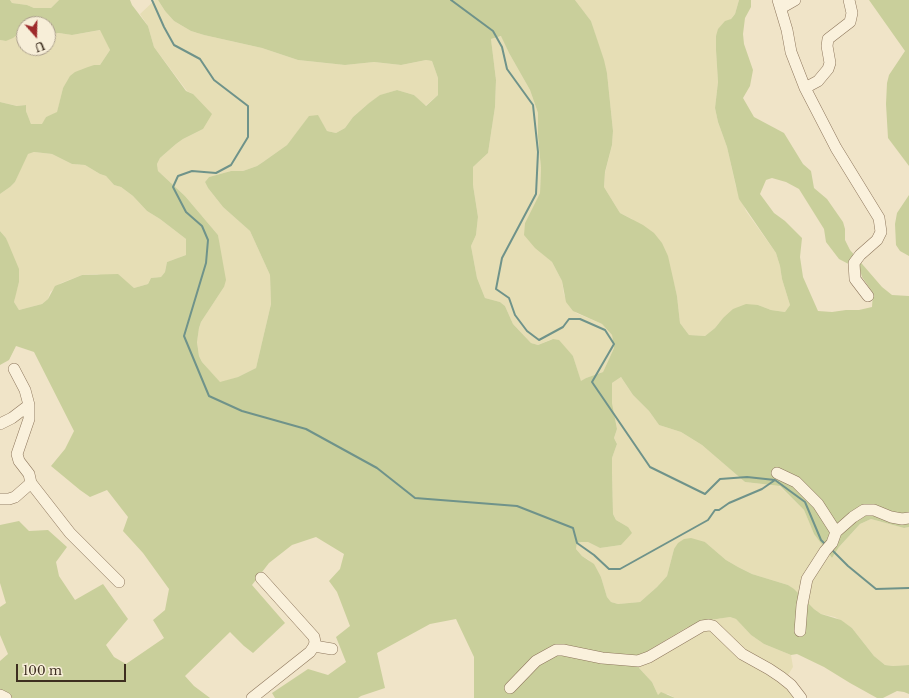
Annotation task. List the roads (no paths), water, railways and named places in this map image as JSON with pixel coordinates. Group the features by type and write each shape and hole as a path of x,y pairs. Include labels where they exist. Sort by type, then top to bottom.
{"street":[{"path":"795,0 779,4 787,30 790,52 804,88 836,148 879,218 881,232 877,240 860,255 854,263 855,279 868,296"},
{"path":"804,88 818,81 828,68 830,63 827,46 828,39 850,22 852,13 849,0"},
{"path":"14,368 25,390 29,405 29,419 17,454 19,461 29,474 31,483 70,533 119,582"},
{"path":"0,424 12,418 29,405"},
{"path":"777,472 796,482 818,504 836,532"},
{"path":"0,499 15,497 31,483"},
{"path":"800,631 802,605 807,579 829,547 836,532 853,517 864,510 874,510 891,517 902,519 909,518"},
{"path":"252,698 310,652 315,642 314,637 261,578"},
{"path":"510,688 536,661 556,650 602,658 638,661 649,657 702,626 709,625 713,626 742,654 781,677 791,685 801,698"},
{"path":"314,646 332,649"},
{"path":"0,695 6,698"}],"waterway":[{"path":"152,0 174,45 200,59 214,80 248,106 248,137 231,165 216,173 192,171 178,176 173,187 186,212 202,226 208,240 206,263 184,336 209,396 242,411 306,429 377,468 415,498 517,506 573,528 577,543 594,555 609,569 620,569 708,520 715,510 719,510 729,503 762,489 775,480"},
{"path":"451,0 493,31 502,47 507,69 533,105 538,152 536,194 502,258 496,289 509,298 515,315 527,331 539,340 563,327 569,319 580,319 605,330 614,344 592,382 650,467 705,494 720,479 747,477 775,480 805,502 821,540 826,545"},
{"path":"831,549 848,566 876,589 909,588"}]}
